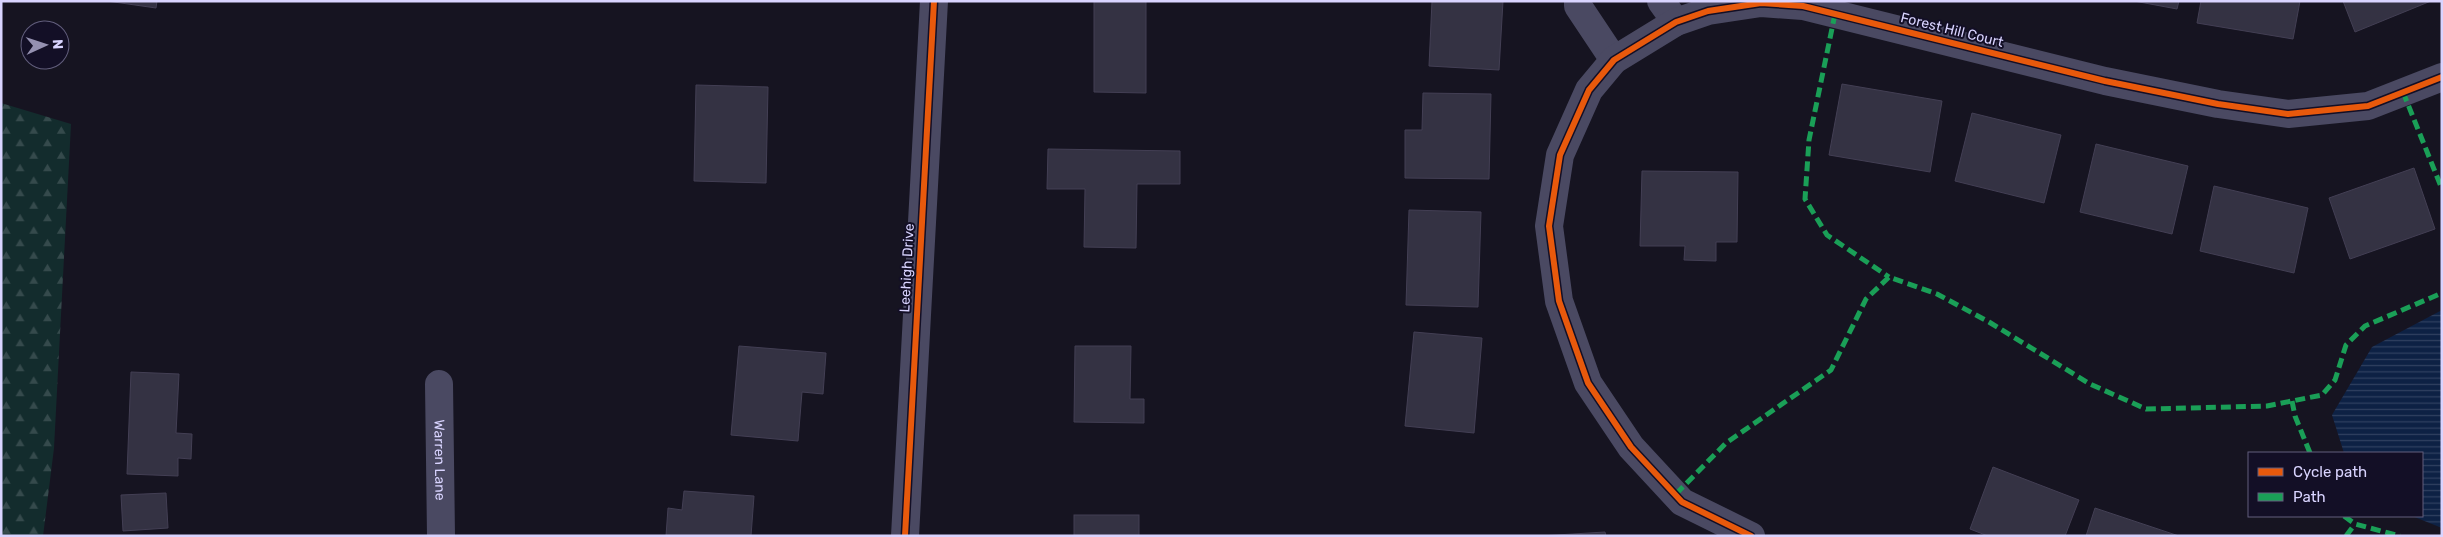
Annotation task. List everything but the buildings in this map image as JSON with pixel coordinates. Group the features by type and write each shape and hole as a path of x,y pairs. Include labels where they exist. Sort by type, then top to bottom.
{"street":[{"name":"Leehigh Drive","path":"905,536 934,1"},
{"path":"1578,1 1578,6 1614,60"},
{"name":"Forest Hill Court","path":"1751,536 1682,502 1631,447 1588,383 1559,301 1549,226 1560,155 1589,90 1614,60 1669,11 1708,11 1761,4 1803,6 2105,81 2218,104 2288,114 2368,106 2442,77"},
{"name":"Warren Lane","path":"438,384 441,536"}],"green space":[{"path":"1,103 71,124 54,448 43,536 1,536"}],"water":[{"path":"2442,310 2442,528 2414,517 2423,517 2423,452 2344,452 2332,415 2372,347"}],"marked path":[{"path":"1835,14 1809,140 1805,199 1827,235 1889,277"},
{"path":"2403,92 2442,189"},
{"path":"1676,494 1726,443 1831,370 1866,299 1889,277 1937,294 1989,322 2090,384 2146,409 2267,406 2322,395 2335,380 2346,345 2365,326 2442,293"},
{"path":"2292,401 2295,416 2310,452"},
{"path":"2345,517 2355,524 2400,536"},
{"path":"2346,536 2355,524"}],"cycle path":[{"path":"905,536 934,1"},
{"path":"1751,536 1682,502 1631,447 1588,383 1559,301 1549,226 1560,155 1589,90 1614,60 1676,22 1708,11 1761,3 1803,6 2105,81 2218,104 2288,114 2368,106 2442,77"}]}
